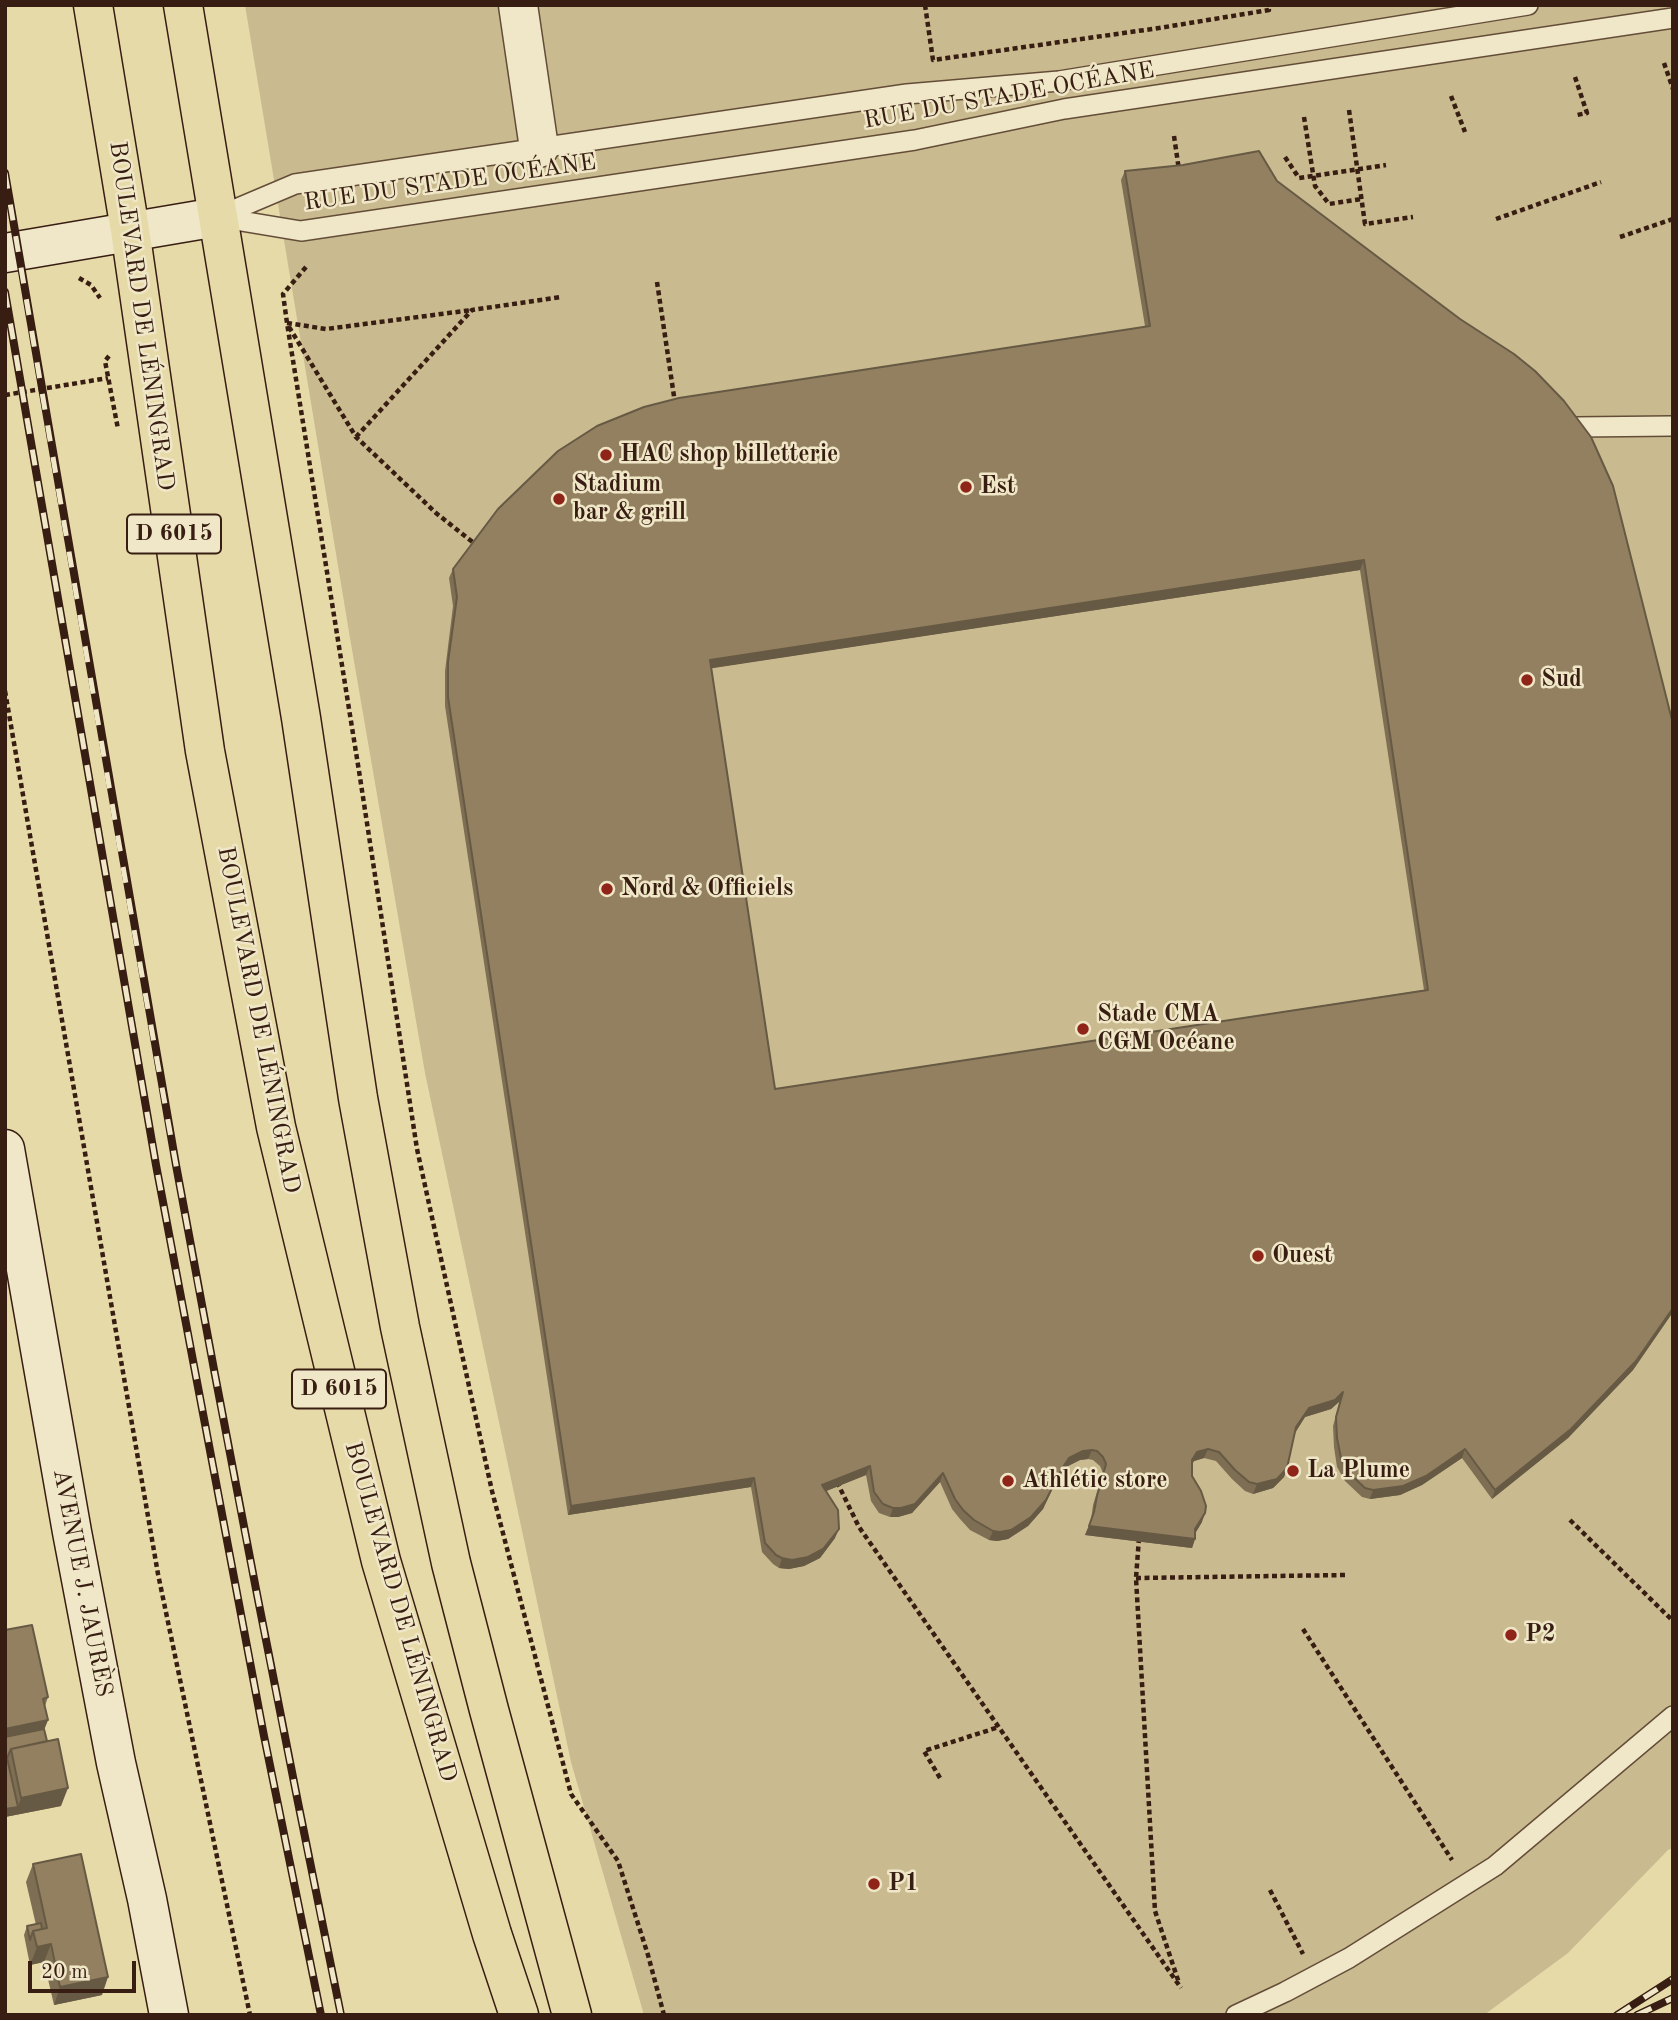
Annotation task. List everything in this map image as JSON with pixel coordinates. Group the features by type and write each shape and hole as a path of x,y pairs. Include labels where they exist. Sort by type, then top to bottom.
{"main road":[{"name":"BOULEVARD DE LÉNINGRAD","path":"93,5 130,230 205,751 276,1127 381,1561 492,1934 519,2015"},
{"name":"D 6015","path":"183,5 301,718 358,1098 400,1327 451,1563 572,2015"}],"street":[{"path":"518,5 539,148"},
{"path":"5,253 217,217"},
{"name":"AVENUE J. JAURÈS","path":"5,1149 77,1559 116,1763 147,1899 169,2015"}],"lane":[{"name":"RUE DU STADE OCÉANE","path":"217,217 295,184 907,93 1059,81 1528,5"},
{"name":"RUE DU STADE OCÉANE","path":"217,217 301,231 915,140 1077,107 1673,18"},
{"path":"1576,427 1673,426"},
{"path":"1236,2015 1349,1958 1495,1866 1673,1716"}],"path":[{"path":"925,5 933,60 1269,10 1268,5"},
{"path":"1664,63 1673,89"},
{"path":"1575,77 1587,113 1577,114"},
{"path":"1451,96 1465,132"},
{"path":"1349,110 1365,225 1413,217"},
{"path":"1304,117 1315,186 1329,204 1361,199"},
{"path":"1174,136 1180,174"},
{"path":"1285,157 1299,178 1386,166"},
{"path":"1496,219 1601,182"},
{"path":"1620,237 1673,219"},
{"path":"306,267 283,294 417,1149 489,1478 571,1794 618,1861 664,2015"},
{"path":"76,277 91,285 101,299"},
{"path":"657,282 675,407"},
{"path":"287,323 326,329 561,297"},
{"path":"356,437 472,310"},
{"path":"287,323 356,437 436,513 485,551"},
{"path":"5,395 108,378 105,361 113,350"},
{"path":"5,691 158,1574 250,2015"},
{"path":"834,1474 859,1527 1181,1989 1155,1910 1136,1578 1140,1529"},
{"path":"1570,1520 1673,1620"},
{"path":"1136,1578 1346,1575"},
{"path":"1303,1629 1467,1885"},
{"path":"940,1778 924,1751 999,1727"},
{"path":"1270,1890 1314,1977"}],"shaded area":[{"path":"245,5 1673,5 1673,1848 1668,1850 1568,1953 1484,2015 644,2015 571,1762 425,1073"}],"building":[{"name":"Stade CMA CGM Océane","path":"1259,151 1277,181 1460,319 1535,371 1564,401 1591,437 1613,486 1673,724 1673,1308 1636,1361 1571,1429 1495,1490 1465,1449 1426,1476 1403,1486 1373,1490 1365,1488 1348,1472 1341,1458 1336,1417 1343,1392 1335,1400 1309,1408 1296,1427 1287,1468 1277,1479 1257,1484 1249,1482 1219,1452 1208,1449 1197,1452 1192,1460 1192,1476 1206,1506 1205,1513 1195,1529 1195,1539 1089,1526 1106,1464 1097,1451 1092,1450 1069,1458 1046,1500 1031,1517 1011,1530 1000,1532 974,1520 963,1510 943,1473 915,1504 893,1508 883,1504 874,1492 870,1466 822,1485 838,1510 839,1529 823,1549 808,1557 792,1560 776,1555 765,1543 754,1478 571,1506 448,697 448,662 457,597 453,569 498,509 558,451 597,426 644,407 679,398 1150,326 1125,171 1183,165","holes":["1364,560 1428,990 775,1089 710,660"]},
{"path":"32,1625 48,1697 43,1699 48,1720 5,1729 5,1630"},
{"path":"44,1729 47,1741 11,1749 7,1758 18,1807 5,1809 5,1737"},
{"path":"58,1739 68,1788 21,1798 11,1749"},
{"path":"81,1854 108,1977 60,1987 51,1944 37,1947 33,1931 47,1928 33,1864"},
{"path":"41,1923 42,1929 33,1931 30,1940 27,1926"}],"railway":[{"path":"5,173 176,1165 256,1590 341,2015"},
{"path":"5,292 156,1165 264,1736 321,2015"},
{"path":"1617,2015 1673,1979"},
{"path":"1637,2015 1673,1998"}],"place":[{"name":"HAC shop billetterie","path":"606,455"},
{"name":"Est","path":"966,487"},
{"name":"Stadium bar & grill","path":"559,499"},
{"name":"Sud","path":"1527,680"},
{"name":"Nord & Officiels","path":"607,889"},
{"name":"Stade CMA CGM Océane","path":"1083,1029"},
{"name":"Ouest","path":"1258,1256"},
{"name":"La Plume","path":"1293,1471"},
{"name":"Athlétic store","path":"1008,1481"},
{"name":"P2","path":"1511,1635"},
{"name":"P1","path":"874,1884"}]}
